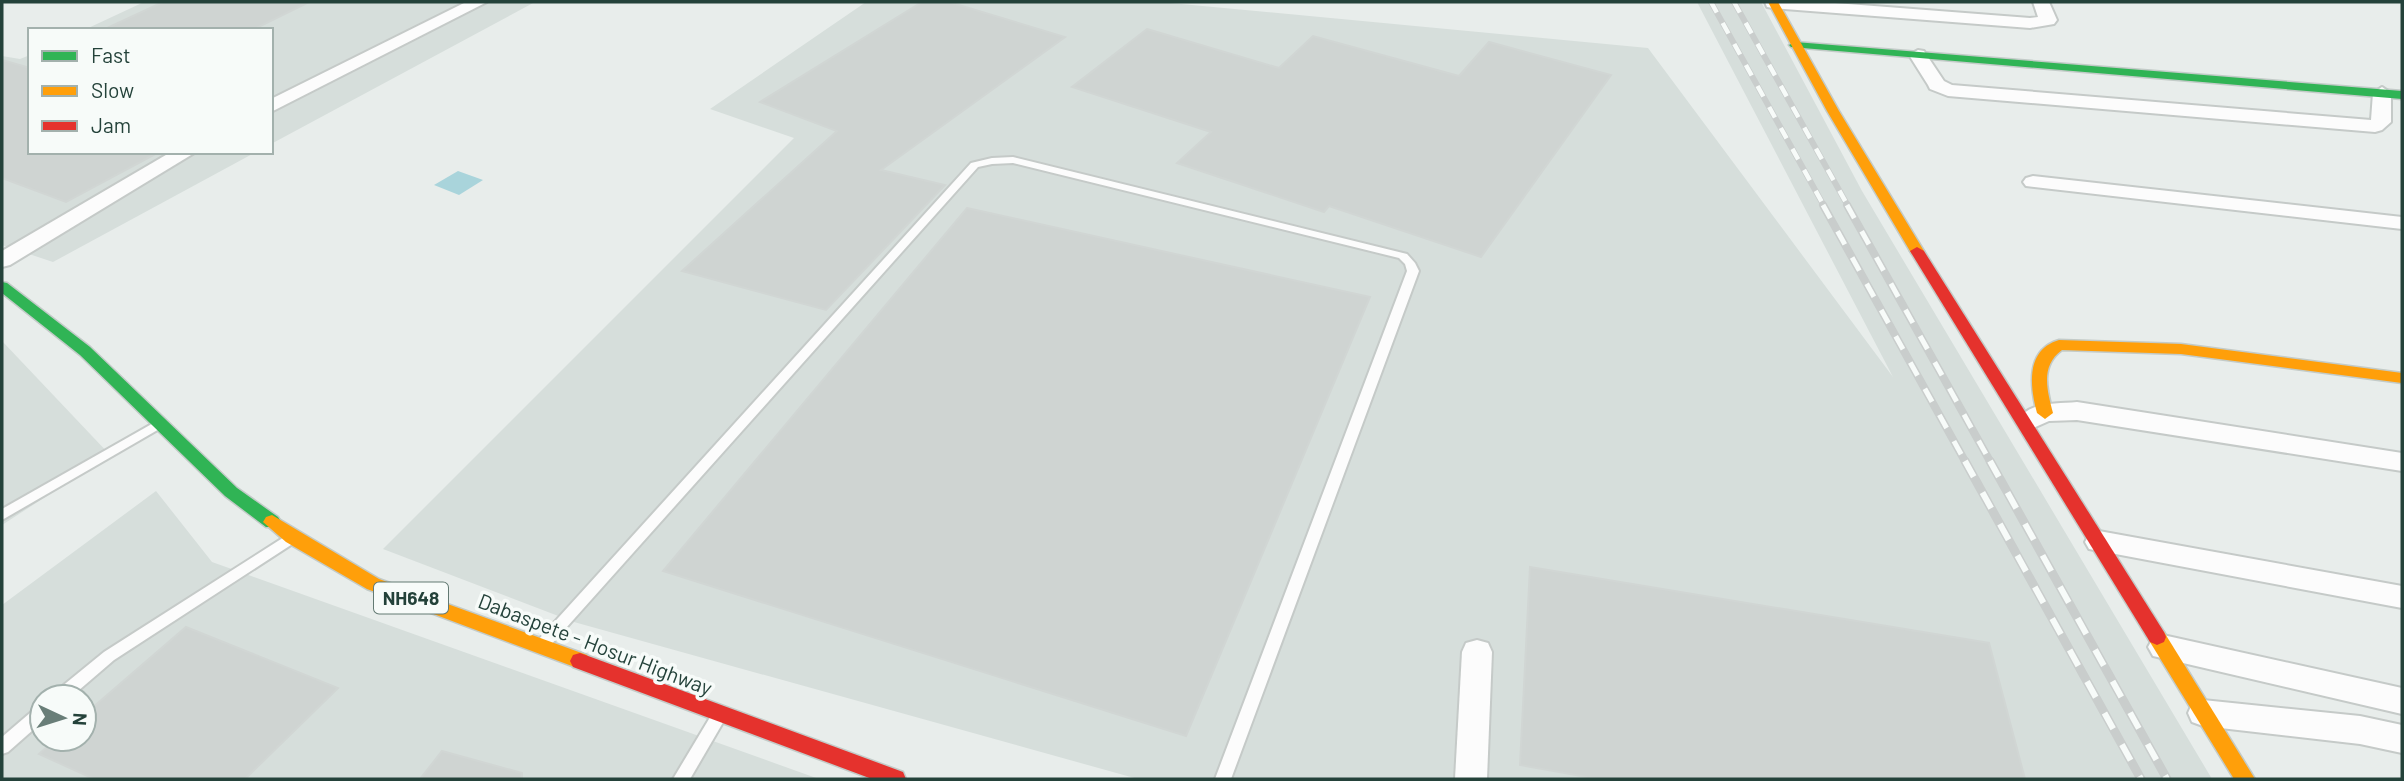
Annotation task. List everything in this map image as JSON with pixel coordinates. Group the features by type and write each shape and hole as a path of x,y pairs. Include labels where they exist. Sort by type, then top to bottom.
{"main road":[{"path":"1773,2 1895,219 2035,418 2099,542 2245,779"},
{"path":"1796,45 2402,95"},
{"name":"Dabaspete - Hosur Highway","path":"2,286 85,351 231,492 292,537 373,584 896,779"},
{"path":"2035,418 2041,359 2048,349 2059,345 2181,349 2402,378"}],"street":[{"path":"273,105 480,2"},
{"path":"1773,2 2030,23 2048,20 2041,2"},
{"path":"1918,55 1937,85 1948,90 2375,126 2381,122 2382,93"},
{"path":"2,260 183,154"},
{"path":"2032,182 2402,223"},
{"path":"2035,418 2077,411 2402,462"},
{"path":"2099,542 2402,597"},
{"path":"2163,647 2402,701"},
{"path":"1471,779 1477,652"},
{"path":"2203,713 2360,730 2402,739"}],"lane":[{"path":"542,645 975,165 1013,160 1403,256 1413,271 1223,779"},
{"path":"2,515 160,423"},
{"path":"76,683 108,656 292,537"},
{"path":"681,779 719,715"},
{"path":"2,747 28,724"}],"shaded area":[{"path":"144,2 535,2 273,143 273,28 88,28"},
{"path":"866,2 1160,2 1648,48 1893,377 1697,2 1761,2 1862,191 2212,779 1138,779 574,622 383,549 794,138 710,109"},
{"path":"2,56 20,59 28,56 28,154 252,154 53,262 2,245"},
{"path":"2,341 110,455 2,525"},
{"path":"156,491 212,562 819,779 2,779 2,605"}],"water":[{"path":"458,171 483,180 459,195 434,185"}],"building":[{"path":"163,2 309,2 256,28 107,28"},
{"path":"922,2 949,2 1065,37 881,170 945,185 826,310 682,271 837,131 760,102"},
{"path":"1147,29 1279,68 1313,36 1459,76 1489,42 1611,75 1481,257 1329,206 1324,212 1177,163 1211,132 1072,87"},
{"path":"2,60 28,67 28,154 155,154 66,202 2,178"},
{"path":"967,208 1370,297 1186,736 663,571"},
{"path":"1530,567 1989,643 2025,779 1598,779 1520,765"},
{"path":"186,627 338,688 245,779 94,779 39,754 98,753 98,703"},
{"path":"442,751 522,773 522,779 420,779"}],"railway":[{"path":"1711,2 1824,206"},
{"path":"1734,2 1848,206"},
{"path":"1823,205 1966,463"},
{"path":"1847,205 1991,463"},
{"path":"1965,461 2141,779"},
{"path":"1990,461 2167,779"}],"traffic: fast":[{"path":"1795,45 2402,95"},
{"path":"2,286 85,351 231,492 272,522"}],"traffic: slow":[{"path":"1773,2 1833,111 1917,251"},
{"path":"2045,413 2040,394 2040,366 2050,351 2059,345 2181,349 2402,378"},
{"path":"272,522 292,537 373,584 580,661"},
{"path":"2157,637 2245,779"}],"traffic: jam":[{"path":"1917,251 2157,637"},
{"path":"580,661 896,779"}]}
